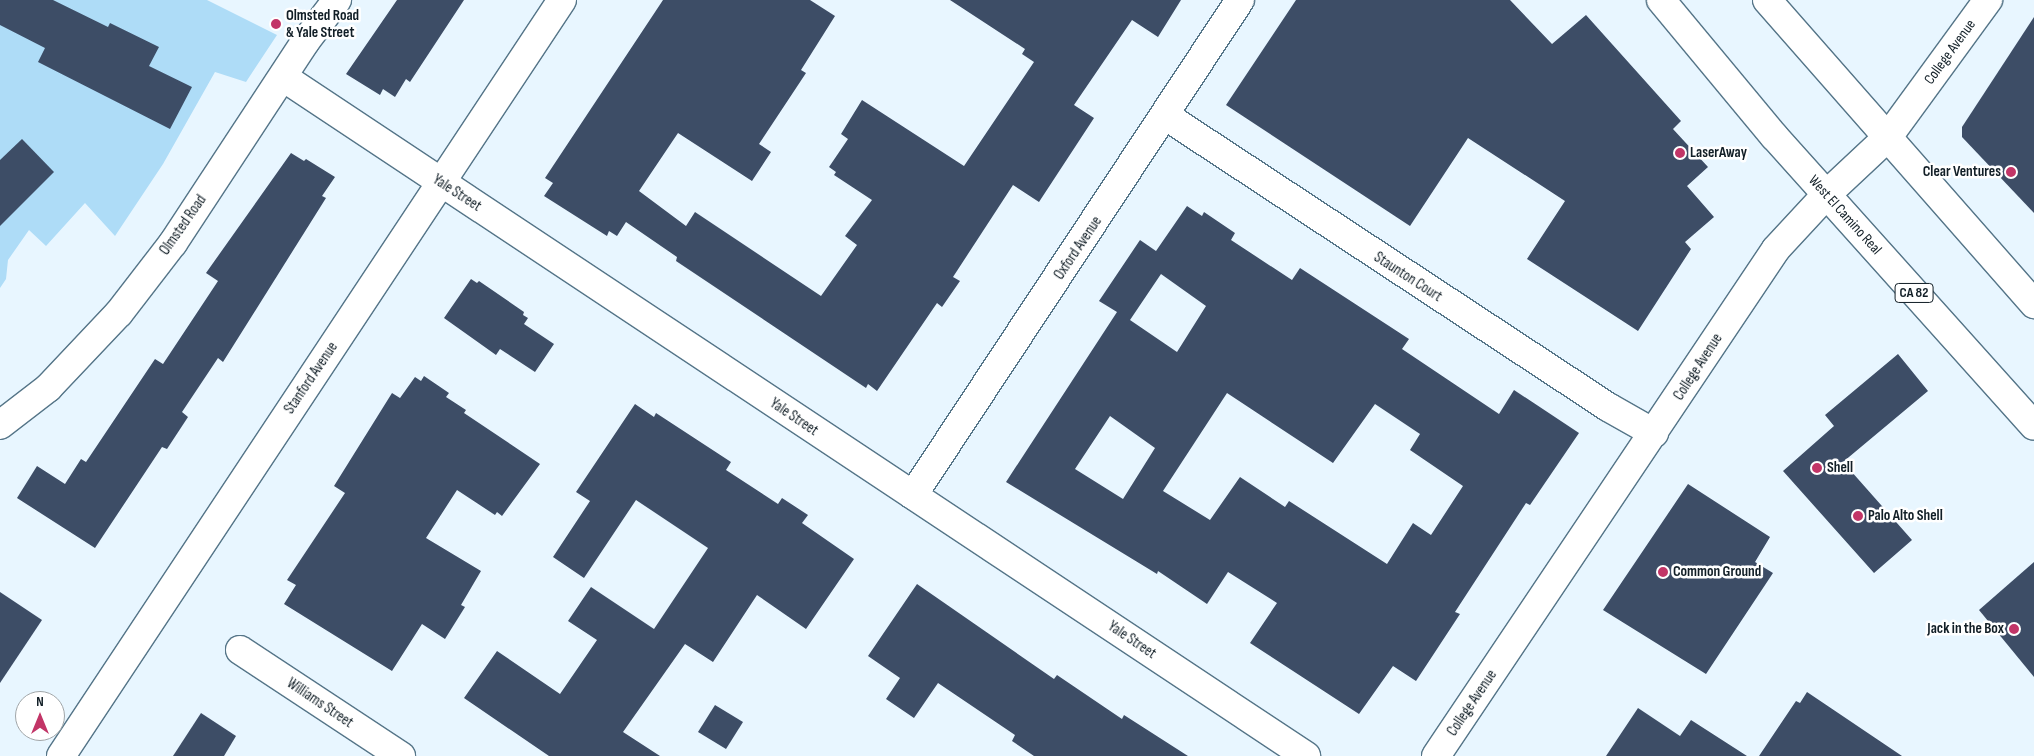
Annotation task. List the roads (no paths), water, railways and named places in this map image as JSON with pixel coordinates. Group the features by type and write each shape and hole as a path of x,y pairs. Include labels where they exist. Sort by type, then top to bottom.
{"street":[{"name":"Olmsted Road","path":"0,425 48,388 119,313 173,243 283,77 337,0"},
{"name":"Stanford Avenue","path":"60,756 562,0"},
{"name":"Oxford Avenue","path":"913,495 1166,116 1240,0"},
{"name":"West El Camino Real","path":"1661,0 1774,136 2034,426"},
{"path":"1767,0 2034,304"},
{"name":"College Avenue","path":"1436,756 1776,249 1827,194 1888,137 1988,0"},
{"name":"Yale Street","path":"283,77 1306,756"},
{"name":"Staunton Court","path":"1166,116 1608,407 1654,433"},
{"name":"Williams Street","path":"240,650 401,756"}],"place":[{"name":"Olmsted Road & Yale Street","path":"276,24"},
{"name":"LaserAway","path":"1680,153"},
{"name":"Clear Ventures","path":"2011,172"},
{"name":"Shell","path":"1817,468"},
{"name":"Palo Alto Shell","path":"1858,516"},
{"name":"Common Ground","path":"1663,572"},
{"name":"Jack in the Box","path":"2014,629"}]}
